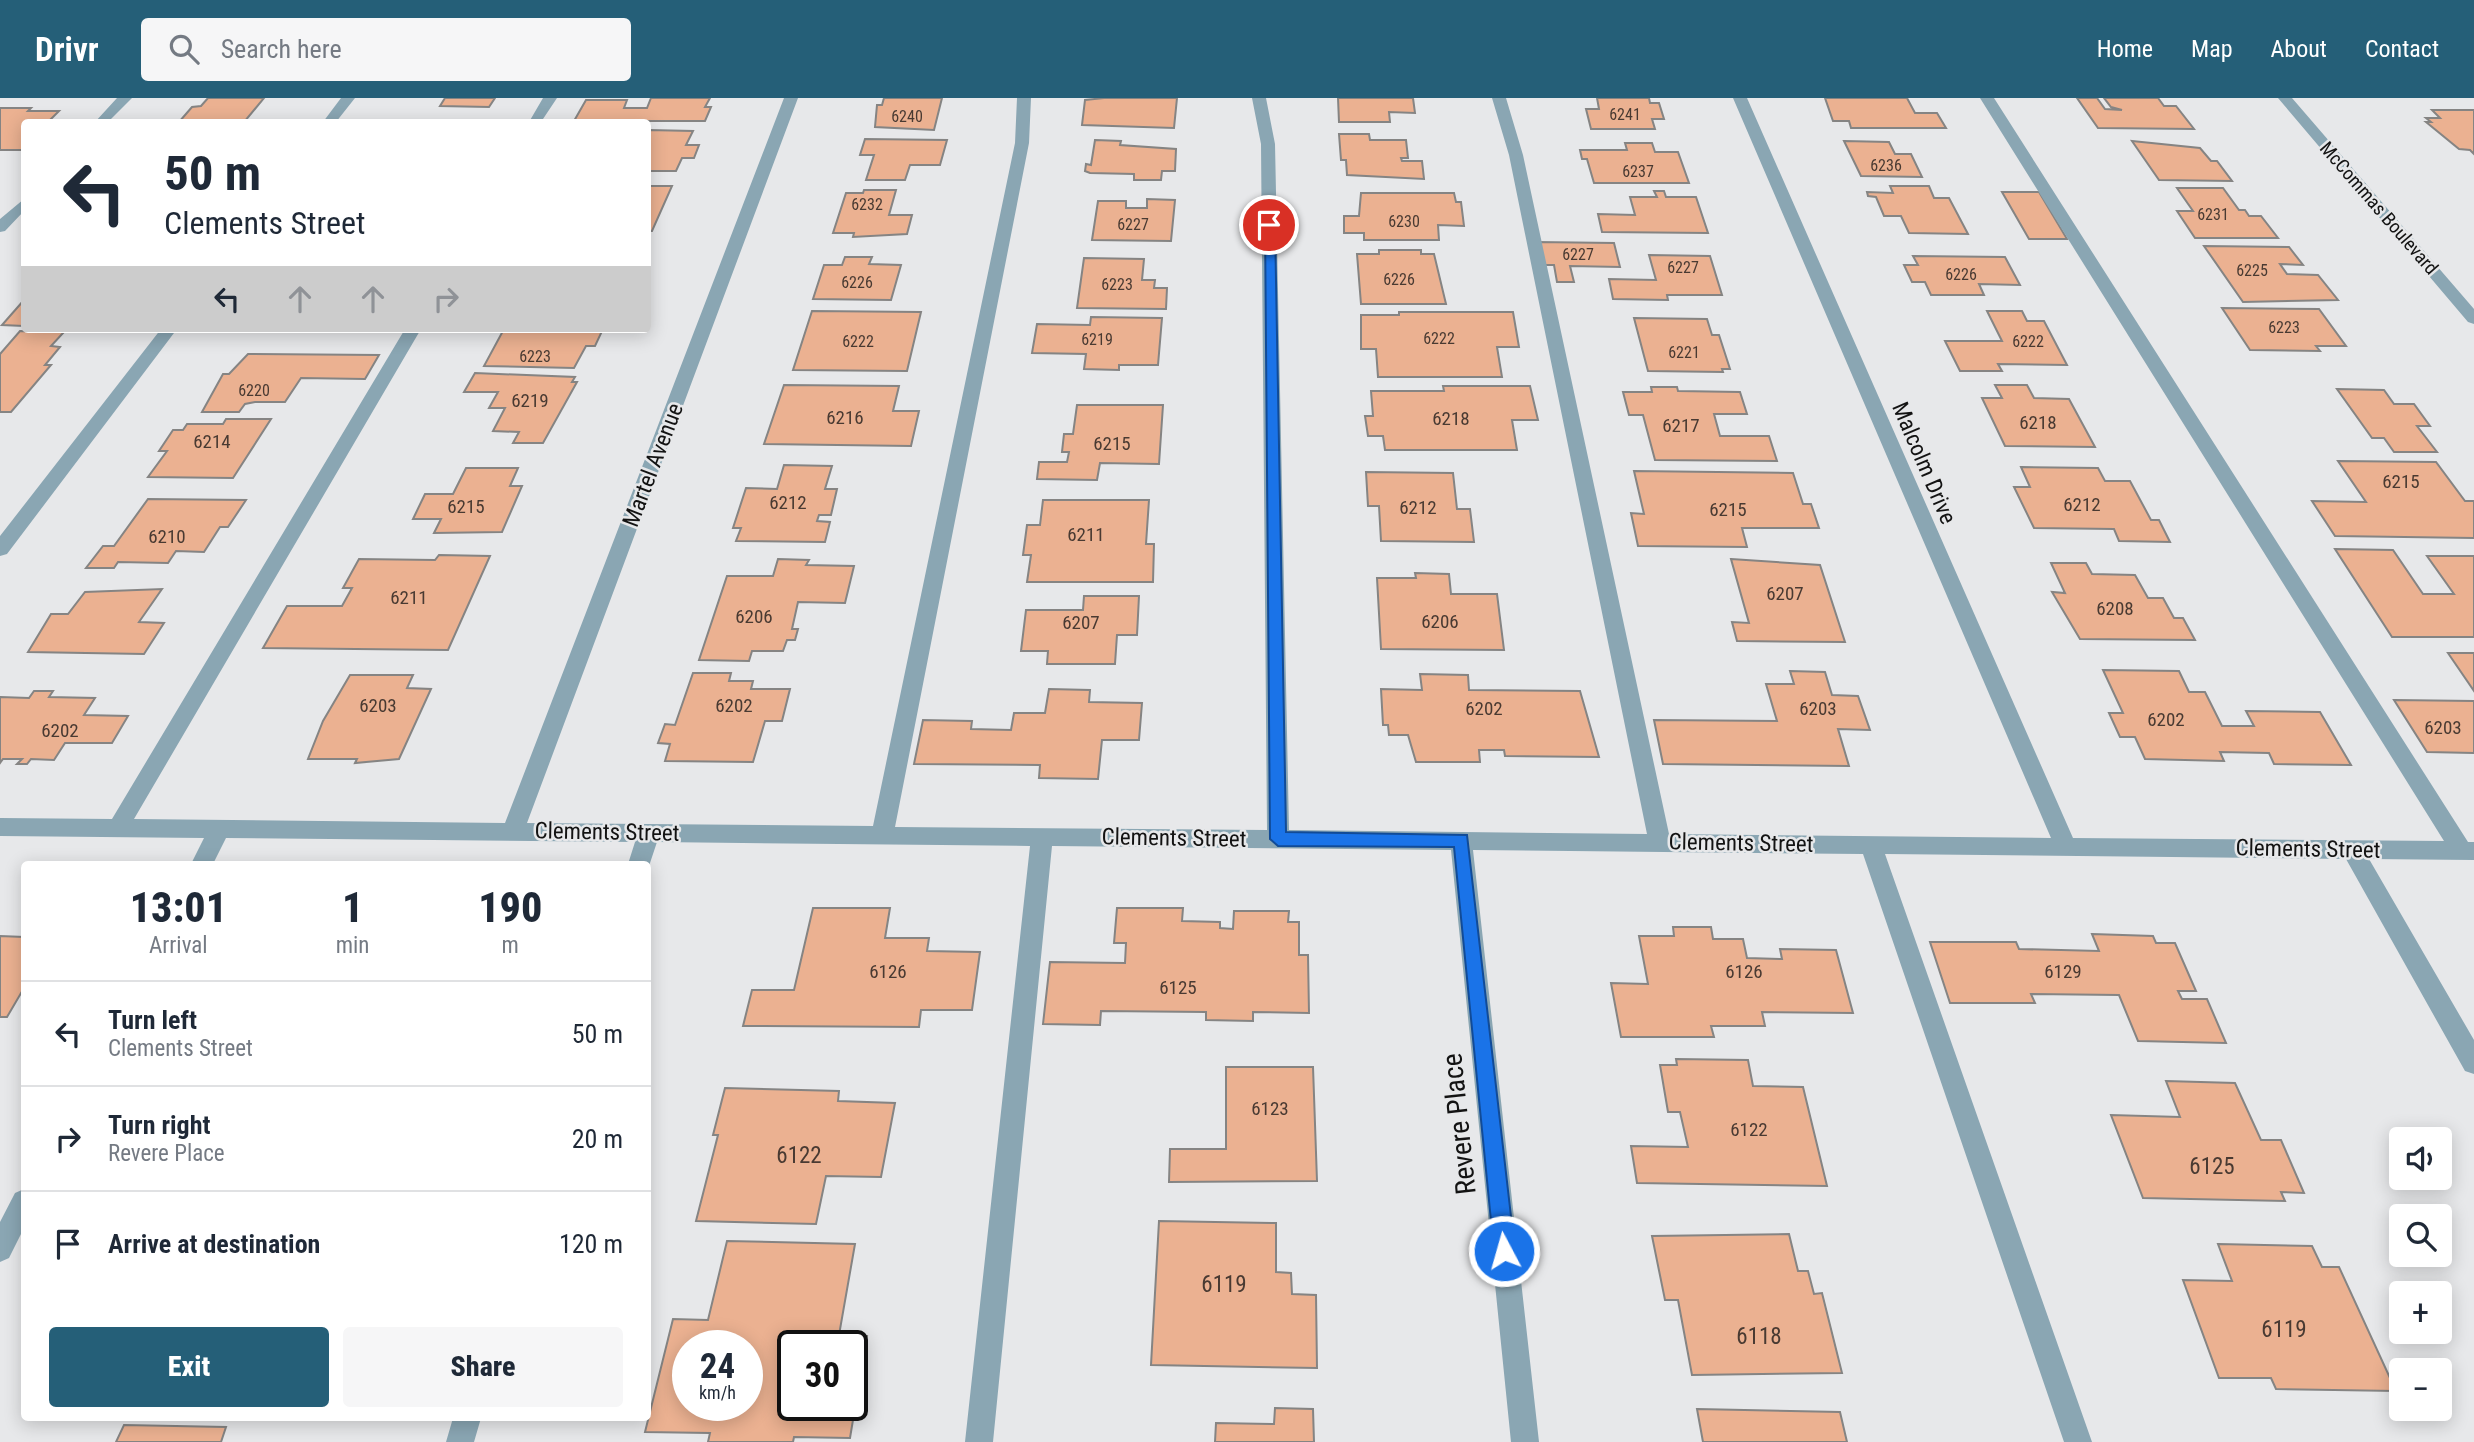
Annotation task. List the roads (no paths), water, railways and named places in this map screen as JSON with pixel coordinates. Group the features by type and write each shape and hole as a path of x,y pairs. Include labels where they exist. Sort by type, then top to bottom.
{"street":[{"path":"104,119 125,98"},
{"path":"331,119 348,98"},
{"path":"538,119 550,98"},
{"name":"Martel Avenue","path":"513,831 791,98"},
{"path":"882,835 1022,143 1024,98"},
{"path":"1259,98 1268,144 1278,839"},
{"path":"1499,98 1516,155 1660,842"},
{"name":"Malcolm Drive","path":"1740,98 2066,846"},
{"path":"1987,98 2468,851"},
{"name":"McCommas Boulevard","path":"2285,98 2474,319"},
{"path":"0,228 21,205"},
{"path":"0,549 167,333"},
{"path":"118,828 411,333"},
{"name":"Clements Street","path":"0,827 2468,851"},
{"path":"204,861 220,828"},
{"path":"640,861 649,833"},
{"path":"979,1442 1042,837"},
{"name":"Revere Place","path":"1461,840 1525,1442"},
{"path":"1870,844 2028,1291 2078,1442"},
{"path":"2351,849 2474,1063"},
{"path":"0,1249 21,1208"},
{"path":"460,1442 466,1421"}]}
